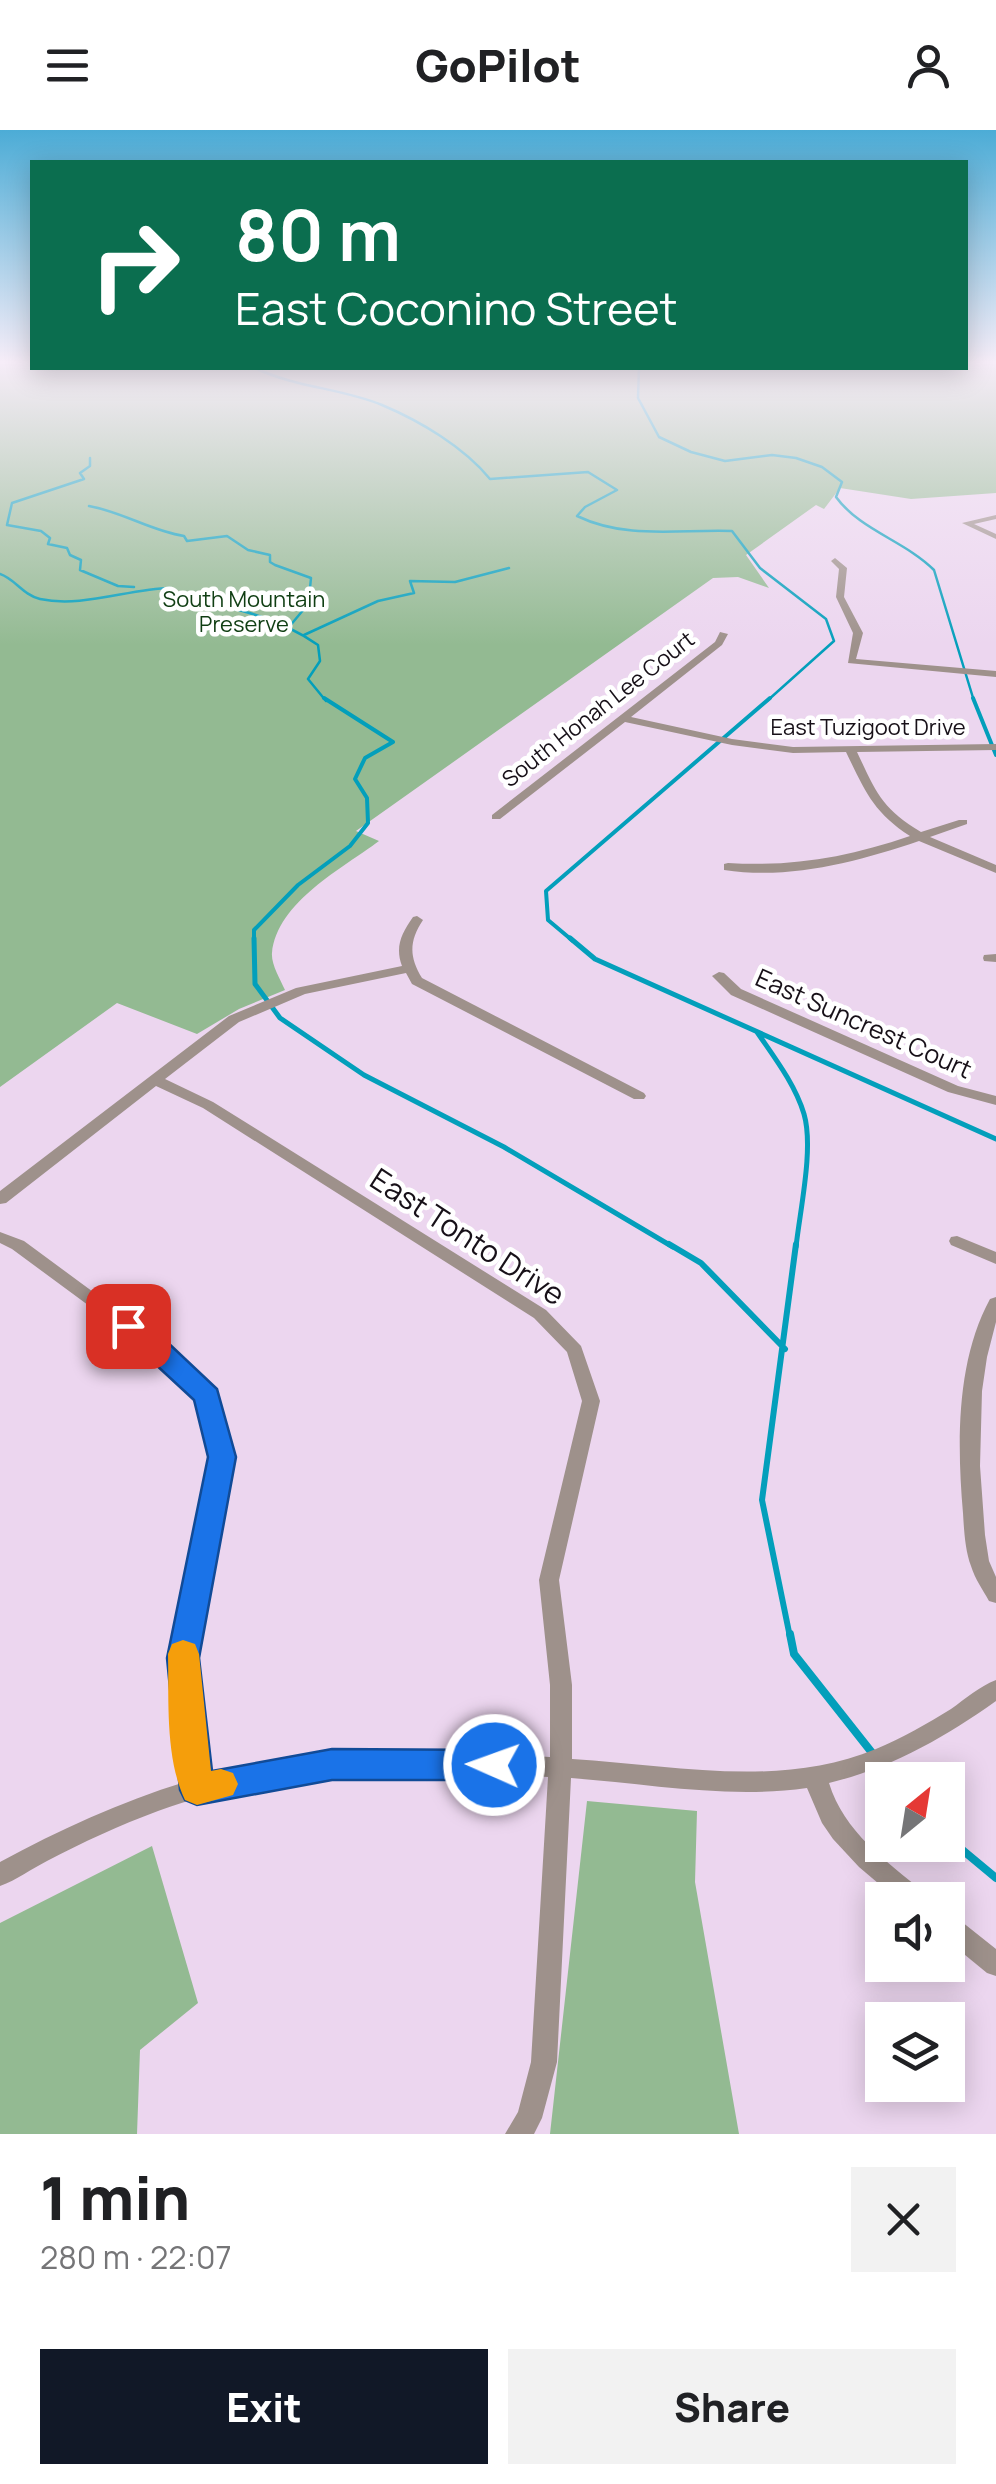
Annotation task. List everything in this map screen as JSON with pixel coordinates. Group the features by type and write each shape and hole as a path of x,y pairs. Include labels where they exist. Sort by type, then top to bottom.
{"street":[{"path":"996,517 966,523 996,538"},
{"path":"836,561 843,568 840,597 858,633 859,642 849,660 996,674"},
{"name":"South Honah Lee Court","path":"496,817 720,643 723,634"},
{"name":"East Tuzigoot Drive","path":"622,718 732,742 793,750 990,747"},
{"path":"851,750 875,799 921,836 996,870"},
{"path":"728,868 779,870 828,866 963,822"},
{"path":"416,920 404,936 403,954 417,982 639,1096"},
{"path":"0,1199 217,1031 255,1008 278,999 408,969"},
{"name":"East Suncrest Court","path":"719,976 752,1000 938,1083 996,1101"},
{"name":"East Tonto Drive","path":"153,1079 208,1105 540,1314 576,1350 591,1401 550,1580 561,1685 544,2062 529,2118 518,2134"},
{"path":"0,1237 155,1346 207,1396 222,1457 183,1658 197,1790"},
{"path":"956,1240 996,1259"},
{"path":"996,1302 980,1335 974,1380 973,1520 980,1566 996,1595"},
{"path":"0,1875 52,1844 150,1802 332,1764 559,1768 766,1784 815,1776 849,1769 908,1746 958,1717 996,1688"},
{"path":"815,1776 822,1807 852,1846 895,1882"},
{"path":"965,1939 996,1964"}],"green space":[{"name":"South Mountain Preserve","path":"0,458 996,458 996,493 911,499 840,488 824,509 816,505 746,555 769,588 738,577 713,578 356,831 379,841 314,888 286,918 277,935 272,957 285,990 239,1009 197,1034 117,1003 0,1087"},
{"path":"587,1801 697,1811 695,1882 739,2134 550,2134"},
{"path":"152,1846 198,2003 140,2050 137,2134 0,2134 0,1923"}],"waterway":[{"path":"90,458 90,466 80,473 84,479 12,503 7,525 41,531 50,538 48,544 67,548 70,555 81,560 80,570 118,586 134,587"},
{"path":"468,458 490,479 588,472 617,490 585,507 577,516 596,523 634,531 732,531 760,568 826,619 834,641 767,701"},
{"path":"712,458 725,461 752,458"},
{"path":"792,458 822,467 842,482 836,497 846,508 934,570 973,699"},
{"path":"89,506 184,536 187,541 227,536 248,550 270,555 270,562 275,565 311,578 310,588 301,595 309,603 289,627"},
{"path":"304,635 378,601 414,593 410,581 455,582 509,568"},
{"path":"0,574 40,599 89,600 170,588 173,597 267,619 318,645 320,661 308,679 326,701"},
{"path":"254,938 254,930 298,885 350,846 368,823 367,798 355,779 365,758 393,742 324,698"},
{"path":"573,941 548,920 546,891 770,698"},
{"path":"973,699 996,755"},
{"path":"254,938 255,984 280,1018 364,1075 504,1147 673,1247"},
{"path":"570,938 595,959 996,1139"},
{"path":"757,1032 795,1092 807,1128 807,1161 796,1247"},
{"path":"669,1244 701,1263 782,1346"},
{"path":"782,1346 796,1244"},
{"path":"782,1346 762,1500 790,1637"},
{"path":"790,1634 794,1654 873,1754"},
{"path":"965,1852 996,1878"}],"slow traffic":[{"path":"183,1654 197,1790 221,1784"}],"route":[{"path":"128,1326 207,1396 222,1457 183,1658 197,1790 332,1764 494,1765"}]}
